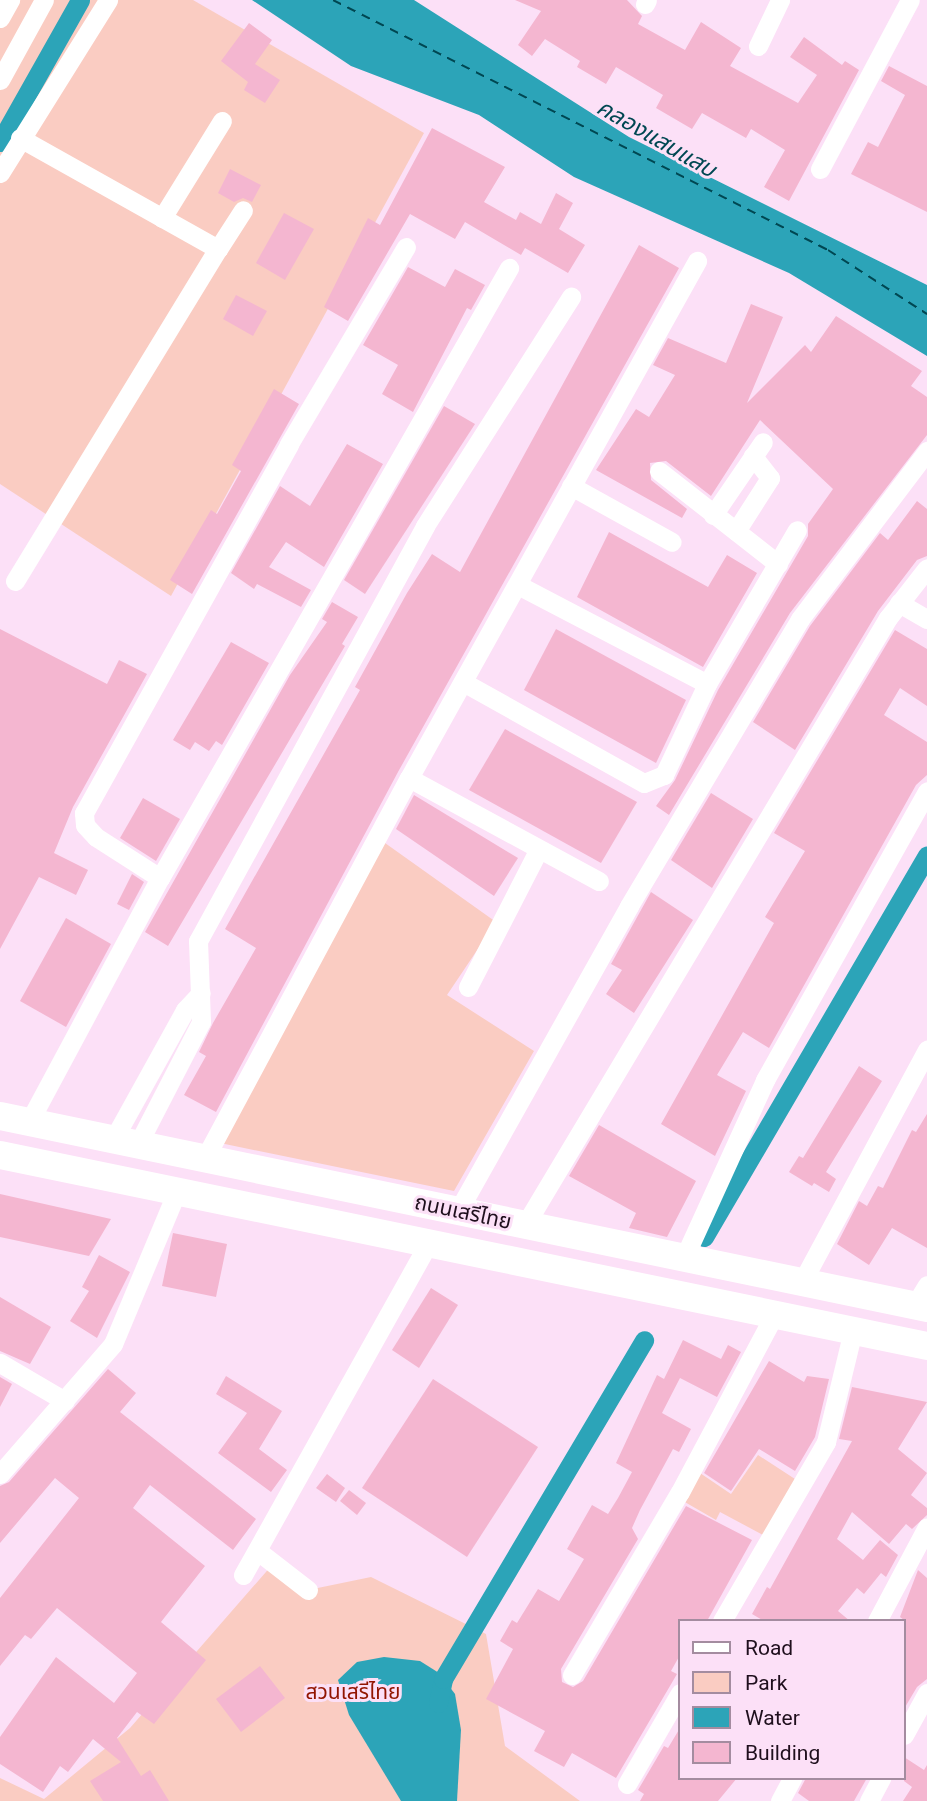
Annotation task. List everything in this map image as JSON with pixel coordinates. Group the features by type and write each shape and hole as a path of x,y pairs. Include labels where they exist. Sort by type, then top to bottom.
{"main road":[{"name":"ถนนเสรีไทย","path":"0,1116 802,1282 923,1299"},
{"name":"ถนนเสรีไทย","path":"0,1155 430,1241 927,1346"}],"street":[{"path":"0,18 10,0"},
{"path":"0,80 44,0"},
{"path":"0,173 108,0"},
{"path":"758,46 780,0"},
{"path":"820,169 910,0"},
{"path":"162,218 222,121"},
{"path":"20,138 218,249"},
{"path":"15,581 243,210"},
{"path":"160,878 96,837 85,825 84,813 289,444 406,247"},
{"path":"205,1158 409,778 697,261"},
{"path":"29,1122 160,878 509,268"},
{"path":"126,1142 162,1095 201,1022 201,993 195,963 198,941 425,526 571,297"},
{"path":"713,515 758,449 770,478 736,531"},
{"path":"458,1211 629,906 800,619 927,451"},
{"path":"659,471 778,564"},
{"path":"571,486 672,542"},
{"path":"463,681 645,783 664,775 707,684 797,530"},
{"path":"525,1225 900,603 927,568"},
{"path":"518,585 707,684"},
{"path":"900,603 927,619"},
{"path":"409,778 599,881"},
{"path":"684,1258 765,1080 927,791"},
{"path":"468,986 539,849"},
{"path":"126,1142 144,1086 184,1010 201,993"},
{"path":"802,1282 927,1050"},
{"path":"144,1086 162,1095"},
{"path":"0,1474 113,1344 128,1317 177,1191"},
{"path":"243,1575 259,1552 430,1241"},
{"path":"572,1675 680,1492 775,1314"},
{"path":"723,1619 829,1434 853,1330"},
{"path":"0,1363 65,1401"},
{"path":"878,1619 927,1527"},
{"path":"259,1552 308,1590"},
{"path":"906,1731 927,1693"},
{"path":"627,1783 678,1696"},
{"path":"780,1801 791,1780"},
{"path":"869,1801 880,1780"}],"green space":[{"path":"0,0 193,0 424,133 171,596 0,484"},
{"path":"385,843 496,922 447,995 534,1051 454,1191 220,1143"},
{"path":"758,1455 795,1479 763,1535 720,1512 716,1520 683,1501 700,1473 731,1494"},
{"name":"สวนเสรีไทย","path":"272,1565 308,1590 371,1577 486,1634 505,1746 580,1801 0,1801 0,1778 44,1799 130,1728"}],"water":[{"path":"252,0 414,0 629,137 927,285 927,356 789,273 574,177 479,115 351,66"},
{"path":"384,1657 420,1661 439,1673 455,1694 461,1730 457,1801 401,1801 349,1715 338,1680 357,1662"}],"building":[{"path":"515,0 627,0 642,16 638,24 685,50 701,22 741,48 730,66 798,103 817,75 790,57 804,37 842,65 845,61 859,70 789,201 764,187 785,150 751,129 746,138 702,113 692,129 656,108 663,95 616,67 606,84 577,67 580,61 545,39 532,56 518,45 541,11"},
{"path":"249,23 272,40 255,64 280,80 265,103 244,90 248,82 221,61"},
{"path":"889,66 927,86 927,212 851,174 868,142 878,147 905,95 881,81"},
{"path":"432,128 505,167 484,202 516,220 520,212 541,224 556,193 573,203 559,229 585,245 568,273 525,248 521,255 465,222 455,239 410,214 348,321 324,307 368,218 380,225"},
{"path":"230,169 261,185 252,202 243,198 234,202 218,193"},
{"path":"284,213 314,229 285,280 256,263"},
{"path":"639,245 679,268 398,772 216,1112 184,1095 206,1056 199,1052 213,1023 256,948 225,929 360,690 355,687 407,593 432,554 460,572"},
{"path":"408,267 445,287 455,269 485,285 471,310 467,308 413,412 382,394 398,365 363,345"},
{"path":"236,295 267,311 253,336 223,319"},
{"path":"751,304 783,317 747,403 805,345 811,352 836,316 922,371 911,386 927,397 927,435 790,613 669,815 656,806 675,780 718,690 808,536 808,524 833,489 760,420 711,496 666,461 650,463 651,480 687,509 682,518 596,470 636,409 649,417 675,375 653,365 668,338 726,363"},
{"path":"274,389 299,404 192,594 170,580 211,510 217,514 241,471 232,465"},
{"path":"444,406 475,424 365,594 344,580"},
{"path":"347,444 383,464 324,567 286,542 269,567 311,590 301,607 257,584 254,589 231,573 280,486 310,506"},
{"path":"917,501 927,509 927,556 917,560 878,611 795,750 753,722 810,626 880,533 888,540"},
{"path":"609,532 708,587 727,555 757,573 703,667 577,597"},
{"path":"332,602 358,617 342,644 345,646 168,946 145,932 290,675 327,622 322,619"},
{"path":"0,629 107,684 119,660 147,674 73,807 54,853 88,870 76,895 39,877 0,949"},
{"path":"556,629 686,700 656,763 524,690"},
{"path":"895,630 927,649 927,706 900,688 884,715 927,742 927,775 916,785 769,1048 743,1032 717,1075 746,1091 715,1156 661,1124 774,923 765,917 805,851 774,833"},
{"path":"231,642 269,663 222,745 216,741 209,751 195,742 190,750 173,740"},
{"path":"505,729 637,802 601,863 469,790"},
{"path":"711,793 753,819 712,888 671,860"},
{"path":"414,795 518,858 494,896 396,829"},
{"path":"143,798 180,819 156,861 120,838"},
{"path":"132,874 144,882 129,910 117,904"},
{"path":"651,892 693,920 634,1013 606,994 622,970 611,964"},
{"path":"66,918 111,944 66,1027 20,1001"},
{"path":"859,1066 882,1081 826,1172 836,1179 829,1192 814,1183 812,1186 789,1172 799,1156 803,1158"},
{"path":"927,1114 927,1248 892,1228 869,1265 837,1244 859,1201 867,1206 878,1186 883,1188 912,1130 916,1132"},
{"path":"599,1125 696,1181 667,1237 629,1228 636,1213 569,1176"},
{"path":"0,1194 111,1219 89,1256 0,1237"},
{"path":"173,1233 227,1244 216,1297 162,1286"},
{"path":"99,1255 130,1272 97,1338 70,1321 89,1291 82,1287"},
{"path":"431,1288 458,1305 419,1368 392,1350"},
{"path":"0,1297 51,1327 30,1364 0,1351"},
{"path":"683,1340 721,1359 728,1345 741,1352 717,1397 680,1378 662,1413 691,1429 679,1452 673,1449 640,1510 632,1528 638,1539 561,1669 562,1682 573,1687 583,1681 686,1506 752,1540 708,1619 678,1619 678,1659 671,1671 677,1674 616,1778 572,1753 564,1767 534,1751 545,1731 486,1699 513,1649 500,1641 512,1620 517,1623 538,1589 559,1601 584,1559 567,1549 592,1505 608,1514 618,1498 632,1472 616,1463 657,1375 664,1379"},
{"path":"769,1361 804,1382 807,1376 829,1379 815,1437 795,1471 759,1449 731,1491 704,1473"},
{"path":"108,1369 136,1393 120,1412 256,1519 233,1550 150,1485 133,1508 205,1566 161,1622 206,1660 154,1724 137,1712 117,1738 141,1776 150,1770 169,1801 103,1801 90,1781 121,1762 93,1739 68,1772 60,1766 43,1792 0,1764 0,1737 56,1657 114,1703 137,1673 57,1608 31,1639 25,1635 0,1666 0,1598 79,1498 55,1478 0,1543 0,1486 9,1482"},
{"path":"226,1376 282,1411 259,1449 287,1470 271,1492 218,1453 247,1413 216,1394"},
{"path":"0,1377 12,1384 0,1407"},
{"path":"433,1379 538,1447 467,1557 362,1488"},
{"path":"852,1387 927,1402 898,1449 927,1473 911,1495 927,1508 927,1515 912,1529 906,1524 889,1544 852,1512 837,1539 863,1560 880,1540 898,1555 886,1577 881,1573 864,1594 857,1588 838,1611 848,1619 761,1619 752,1614 767,1587 770,1589 852,1441 839,1439"},
{"path":"327,1474 345,1488 336,1502 316,1488"},
{"path":"349,1490 366,1503 357,1515 340,1501"},
{"path":"918,1570 927,1578 927,1679 917,1687 906,1706 906,1619 900,1617"},
{"path":"260,1666 285,1698 241,1732 216,1699"},
{"path":"678,1731 678,1780 735,1780 718,1801 640,1801 644,1794 638,1790 664,1746 668,1748"},
{"path":"906,1758 924,1770 927,1765 927,1801 903,1801 912,1787 904,1781"},
{"path":"805,1780 866,1780 854,1801 809,1801 798,1793"}],"waterway":[{"path":"0,142 80,0"},
{"path":"704,1237 927,855"},
{"path":"438,1703 443,1679 644,1340"}],"ferry route":[{"path":"333,0 828,250 927,314"}],"water label":[{"name":"คลองแสนแสบ","path":"656,139"}]}
